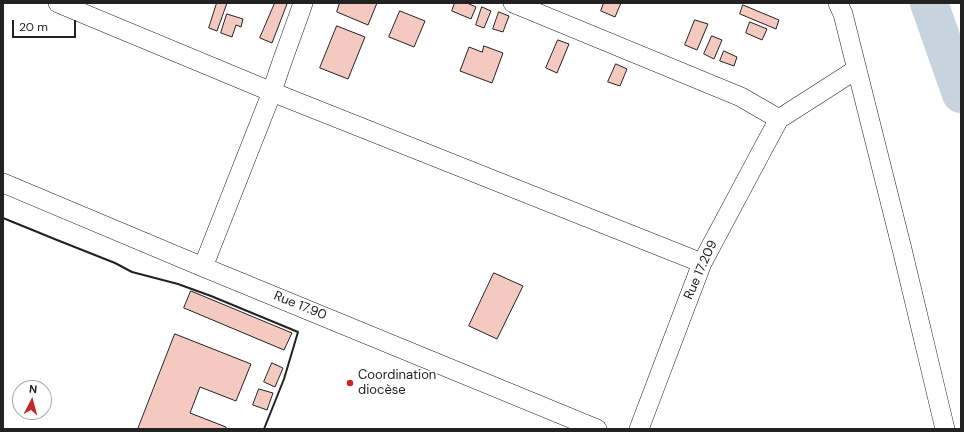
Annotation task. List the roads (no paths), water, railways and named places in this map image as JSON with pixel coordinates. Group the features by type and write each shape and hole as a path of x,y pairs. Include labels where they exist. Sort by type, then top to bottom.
{"street":[{"path":"58,3 272,92 702,263"},
{"path":"203,267 272,92 279,68 303,3"},
{"path":"513,3 741,97 779,119 857,69"},
{"path":"838,3 843,14 857,69 945,429"},
{"name":"Rue 17.209","path":"639,429 702,263 779,119"},
{"name":"Rue 17.90","path":"3,183 597,429"}],"waterway":[{"path":"929,3 961,94"}],"place":[{"name":"Coordination diocèse","path":"350,383"}]}
